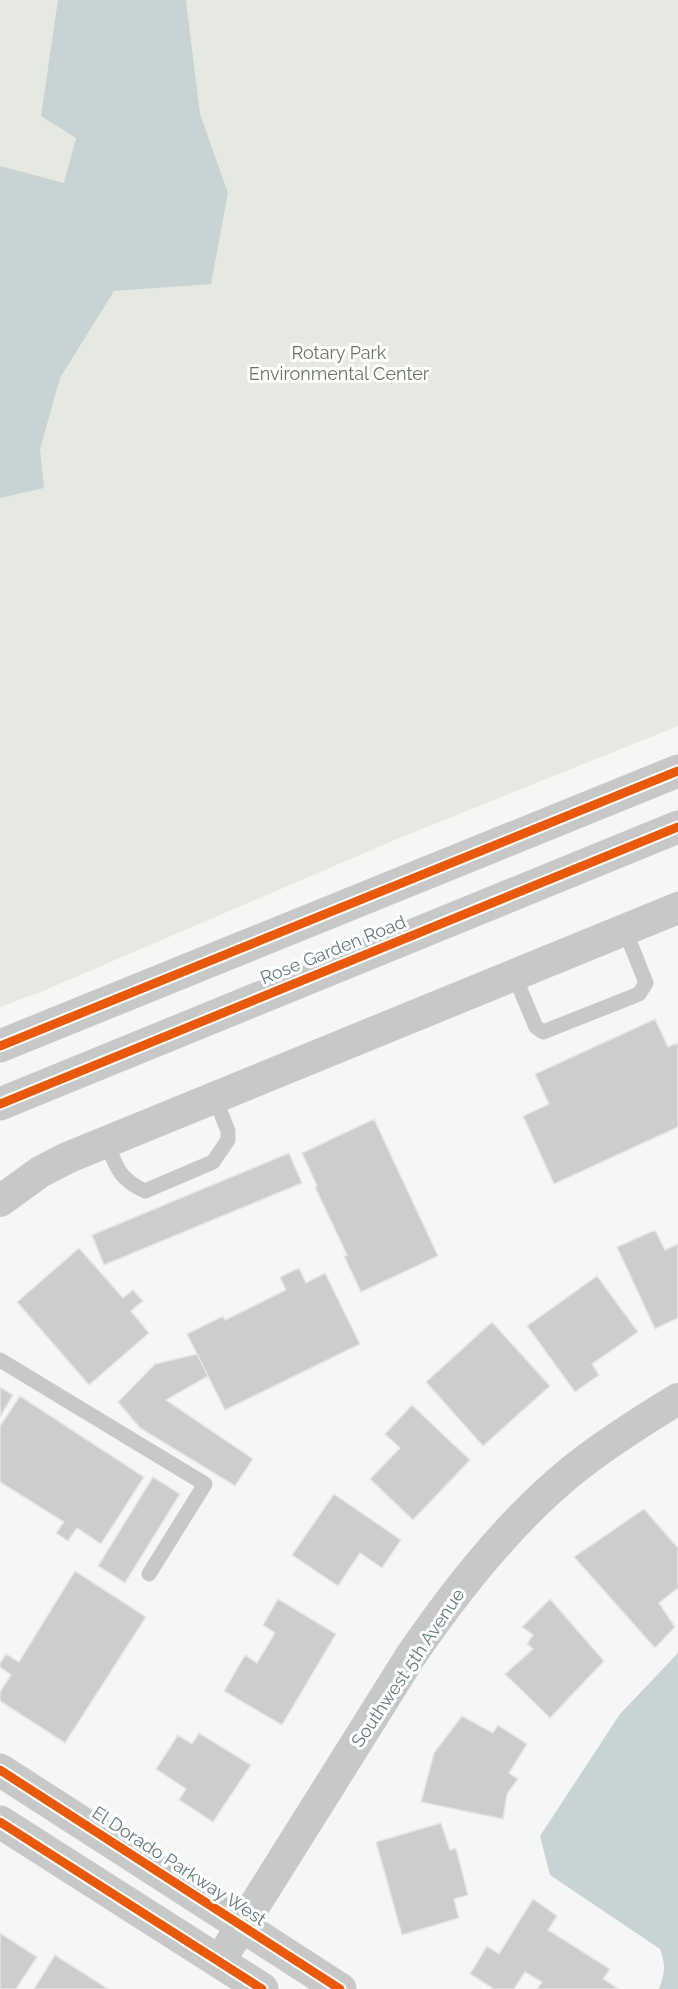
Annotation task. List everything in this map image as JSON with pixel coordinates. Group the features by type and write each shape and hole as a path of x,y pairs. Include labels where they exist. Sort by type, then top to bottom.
{"street":[{"name":"Rose Garden Road","path":"0,1046 678,771"},
{"name":"Rose Garden Road","path":"0,1104 678,827"},
{"path":"0,1201 40,1172 67,1158 678,908"},
{"name":"Southwest 5th Avenue","path":"219,1962 412,1654 470,1576 535,1505 568,1475 600,1450 678,1399"},
{"name":"El Dorado Parkway West","path":"0,1770 339,1989"},
{"path":"0,1822 262,1989"}],"lane":[{"path":"514,975 536,1028 543,1032 639,994 646,983 625,930"},
{"path":"106,1142 117,1168 129,1183 146,1191 213,1162 228,1140 228,1131 215,1098"},
{"path":"0,1360 205,1484 148,1574"}],"green space":[{"name":"Rotary Park Environmental Center","path":"0,0 678,0 678,726 397,839 43,991 0,1007"}],"shaded area":[{"path":"58,0 186,0 200,114 228,193 211,284 114,291 60,378 40,449 44,488 0,498 0,166 64,183 76,138 41,116"},
{"path":"678,1653 678,1989 659,1989 664,1969 660,1949 550,1875 540,1836 620,1714"}],"building":[{"path":"655,1019 668,1047 678,1043 678,1127 554,1184 523,1116 549,1104 535,1074"},
{"path":"374,1119 438,1256 361,1292 302,1153"},
{"path":"289,1153 302,1183 104,1265 92,1235"},
{"path":"655,1230 665,1250 678,1244 678,1318 655,1329 617,1247"},
{"path":"79,1248 123,1298 133,1290 143,1301 131,1311 149,1333 89,1385 17,1302"},
{"path":"299,1268 306,1283 325,1273 360,1344 225,1410 187,1334 223,1316 225,1320 286,1290 280,1277"},
{"path":"597,1276 638,1332 592,1364 599,1375 575,1392 527,1326"},
{"path":"492,1322 550,1386 483,1446 426,1382"},
{"path":"197,1354 208,1376 166,1400 253,1459 235,1486 140,1428 118,1402 155,1364"},
{"path":"0,1387 13,1395 0,1417"},
{"path":"20,1396 144,1477 101,1544 77,1528 68,1541 56,1533 64,1522 0,1482 0,1426"},
{"path":"412,1405 470,1460 413,1520 370,1479 400,1448 385,1434"},
{"path":"153,1477 180,1494 125,1583 98,1566"},
{"path":"334,1494 401,1540 382,1568 360,1553 338,1586 292,1555"},
{"path":"644,1509 678,1548 678,1588 659,1603 675,1627 655,1648 574,1557"},
{"path":"75,1571 146,1617 65,1743 0,1701 0,1692 11,1675 0,1667 0,1663 6,1654 19,1662"},
{"path":"278,1599 336,1634 282,1725 224,1691 245,1655 257,1663 275,1633 263,1625"},
{"path":"550,1599 604,1661 550,1718 505,1674 533,1649 527,1644 533,1635 522,1627"},
{"path":"462,1716 493,1733 498,1725 527,1744 509,1773 518,1779 507,1794 503,1819 421,1802 434,1753"},
{"path":"199,1733 251,1765 213,1822 179,1800 186,1789 156,1769 178,1735 192,1744"},
{"path":"441,1823 450,1850 456,1848 468,1895 454,1899 459,1918 402,1935 376,1842"},
{"path":"533,1899 557,1916 548,1930 610,1969 603,1979 619,1989 537,1989 542,1982 525,1972 514,1989 494,1989 470,1974 487,1946 499,1954"},
{"path":"0,1933 37,1957 16,1989 0,1989"},
{"path":"55,1955 108,1989 34,1989"}],"cycle path":[{"path":"0,1046 678,771"},
{"path":"0,1104 678,827"},
{"path":"0,1770 340,1989"},
{"path":"0,1822 262,1989"}]}
